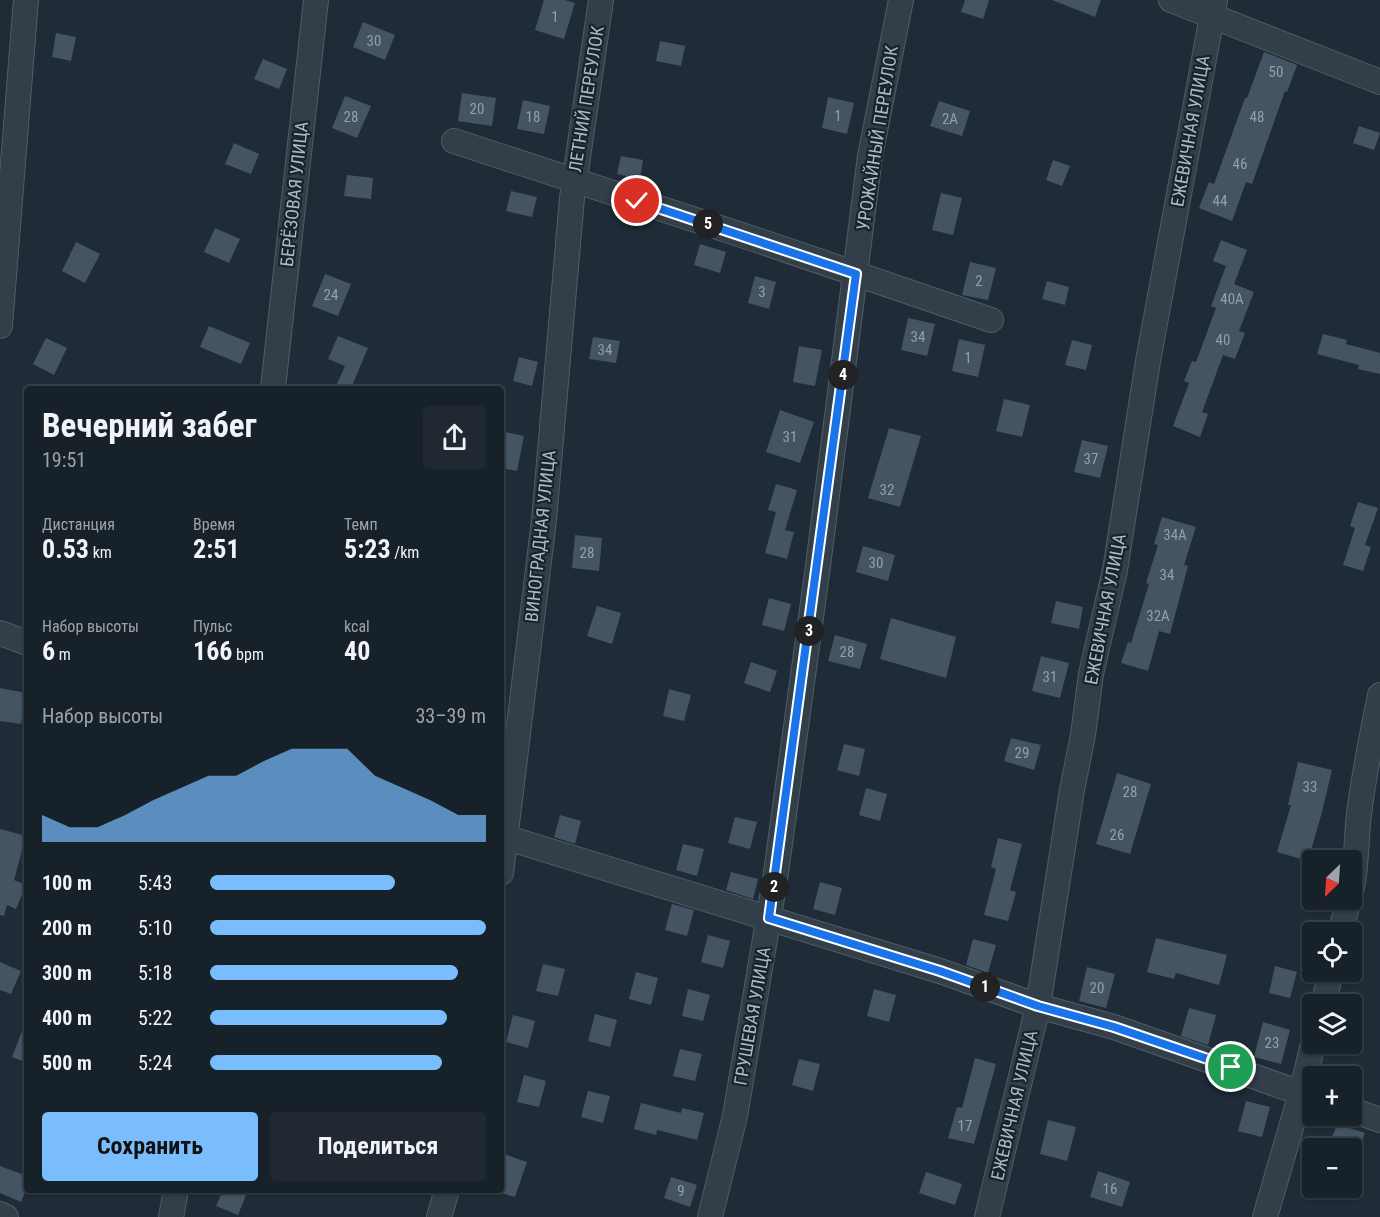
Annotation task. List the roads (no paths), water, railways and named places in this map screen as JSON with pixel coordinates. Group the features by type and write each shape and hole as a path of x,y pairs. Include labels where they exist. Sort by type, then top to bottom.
{"street":[{"path":"0,326 26,0"},
{"name":"БЕРЁЗОВАЯ УЛИЦА","path":"273,386 316,0"},
{"name":"ЛЕТНИЙ ПЕРЕУЛОК","path":"573,189 601,0"},
{"name":"УРОЖАЙНЫЙ ПЕРЕУЛОК","path":"856,276 870,156 901,0"},
{"path":"1171,0 1213,8 1380,82"},
{"name":"ЕЖЕВИЧНАЯ УЛИЦА","path":"987,1217 1038,1006 1091,674 1115,570 1148,361 1213,8"},
{"path":"454,141 573,189 991,320"},
{"name":"ВИНОГРАДНАЯ УЛИЦА","path":"504,829 544,520 573,189"},
{"name":"ГРУШЕВАЯ УЛИЦА","path":"710,1217 735,1116 769,918 856,276"},
{"path":"0,633 24,642"},
{"path":"1357,850 1364,774 1380,694"},
{"path":"504,837 940,971 1038,1006 1114,1027 1302,1093"},
{"path":"1265,1217 1302,1110"},
{"path":"1362,1114 1380,1120"},
{"path":"171,1217 175,1193"},
{"path":"439,1217 446,1193"},
{"path":"0,1214 6,1217"}]}
